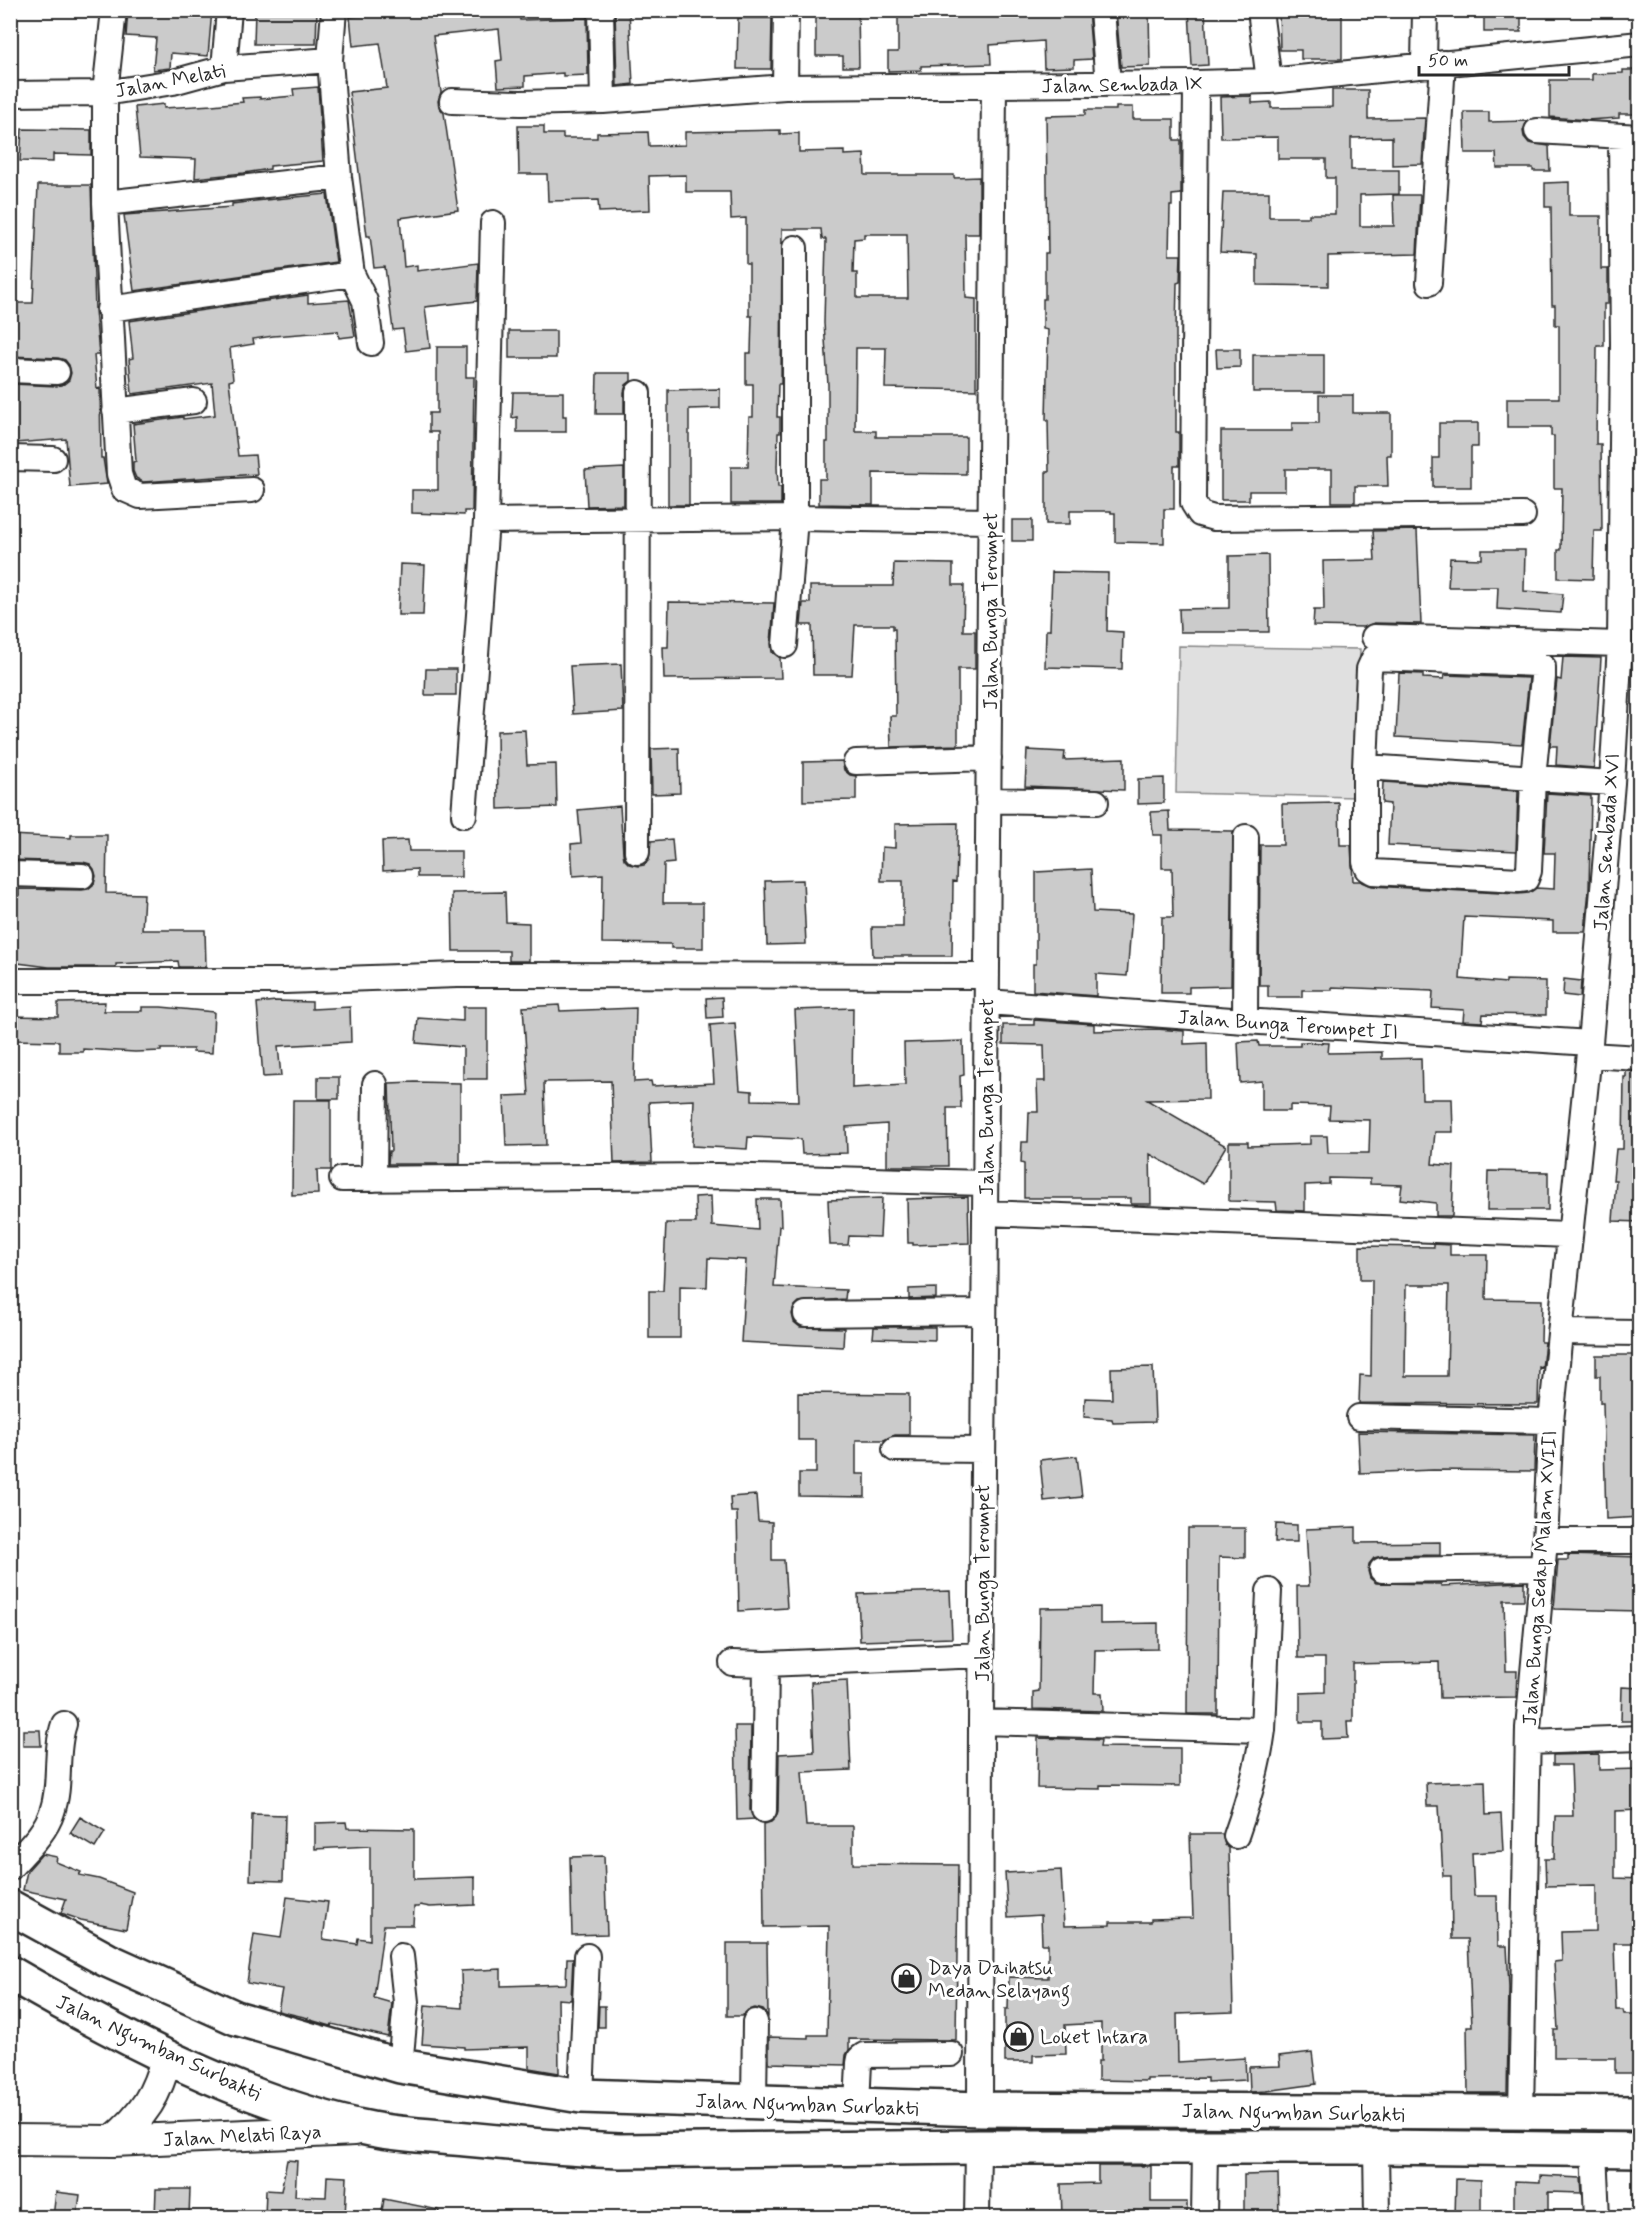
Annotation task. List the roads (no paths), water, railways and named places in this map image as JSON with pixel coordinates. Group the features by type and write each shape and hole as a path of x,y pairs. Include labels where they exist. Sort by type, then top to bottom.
{"highway":[{"name":"Jalan Ngumban Surbakti","path":"10,1907 107,1960 236,2018 400,2066 581,2096 980,2109 1640,2113"},
{"name":"Jalan Ngumban Surbakti","path":"10,1973 71,2009 228,2084 313,2114 371,2129 544,2147 620,2151 978,2147 1376,2147 1640,2150"}],"main road":[{"name":"Jalan Melati Raya","path":"113,2141 133,2124 149,2104 160,2081 167,2056"},
{"name":"Jalan Melati Raya","path":"10,2140 113,2141 371,2129"}],"street":[{"path":"114,10 105,93 105,203 118,474 124,489 140,496 252,490"},
{"path":"224,68 230,10"},
{"path":"334,10 330,60 339,177 352,274 365,301 371,343"},
{"path":"601,10 603,101"},
{"path":"785,87 786,10"},
{"path":"1102,10 1108,84"},
{"path":"1260,10 1269,81"},
{"path":"1425,10 1433,64 1429,283"},
{"name":"Jalan Sembada IX","path":"452,101 521,103 603,101 785,87 1269,81 1640,44"},
{"name":"Jalan Melati","path":"10,94 105,93 173,82 224,68 330,60"},
{"path":"1197,83 1193,503 1200,514 1214,518 1523,515"},
{"name":"Jalan Bunga Terompet","path":"980,2109 994,85"},
{"path":"1536,131 1630,137"},
{"name":"Jalan Sembada XVI","path":"1589,1049 1612,783 1620,644 1623,344 1630,137"},
{"path":"105,203 339,177"},
{"path":"464,815 486,521 493,223"},
{"path":"785,645 795,518 795,248"},
{"path":"109,309 352,274"},
{"path":"10,370 57,372"},
{"path":"637,852 638,393"},
{"path":"115,411 194,401"},
{"path":"10,458 53,459"},
{"path":"486,521 795,518 990,521"},
{"path":"1374,637 1620,644"},
{"path":"1374,658 1536,664 1543,667 1533,778 1529,871 1526,879 1373,872 1368,869 1365,862 1365,767 1369,669 1374,658"},
{"path":"856,762 989,758"},
{"path":"1365,767 1612,783"},
{"path":"988,800 1096,802"},
{"path":"1245,1021 1246,837"},
{"path":"10,874 82,876"},
{"path":"10,981 285,981 457,975 987,976"},
{"name":"Jalan Bunga Terompet II","path":"987,1002 1589,1049 1640,1058"},
{"name":"Jalan Bunga Sedap Malam XVIII","path":"1521,2114 1528,1742 1545,1541 1551,1421 1589,1049"},
{"path":"374,1179 375,1084"},
{"path":"342,1179 717,1176 986,1183"},
{"path":"985,1213 1569,1235"},
{"path":"806,1314 984,1312"},
{"path":"1561,1332 1640,1333"},
{"path":"1359,1417 1551,1421"},
{"path":"895,1449 983,1450"},
{"path":"1545,1541 1640,1541"},
{"path":"1382,1570 1542,1568"},
{"path":"1236,1836 1252,1791 1260,1758 1269,1591"},
{"path":"732,1663 766,1664 982,1655"},
{"path":"764,1810 766,1664"},
{"path":"981,1722 1263,1730"},
{"path":"10,1868 41,1833 52,1812 57,1791 59,1742 64,1724"},
{"path":"1528,1742 1640,1738"},
{"path":"400,2066 406,2002 401,1956"},
{"path":"581,2096 587,1956"},
{"path":"754,2102 755,2022"},
{"path":"857,2105 859,2063 860,2058 864,2055 951,2054"},
{"path":"977,2217 978,2147"},
{"path":"1376,2147 1377,2217"},
{"path":"1204,2217 1205,2148"},
{"path":"1594,2150 1598,2217"}],"place":[{"name":"Daya Daihatsu Medan Selayang","path":"907,1979"},
{"name":"Loket Intara","path":"1019,2036"}]}
